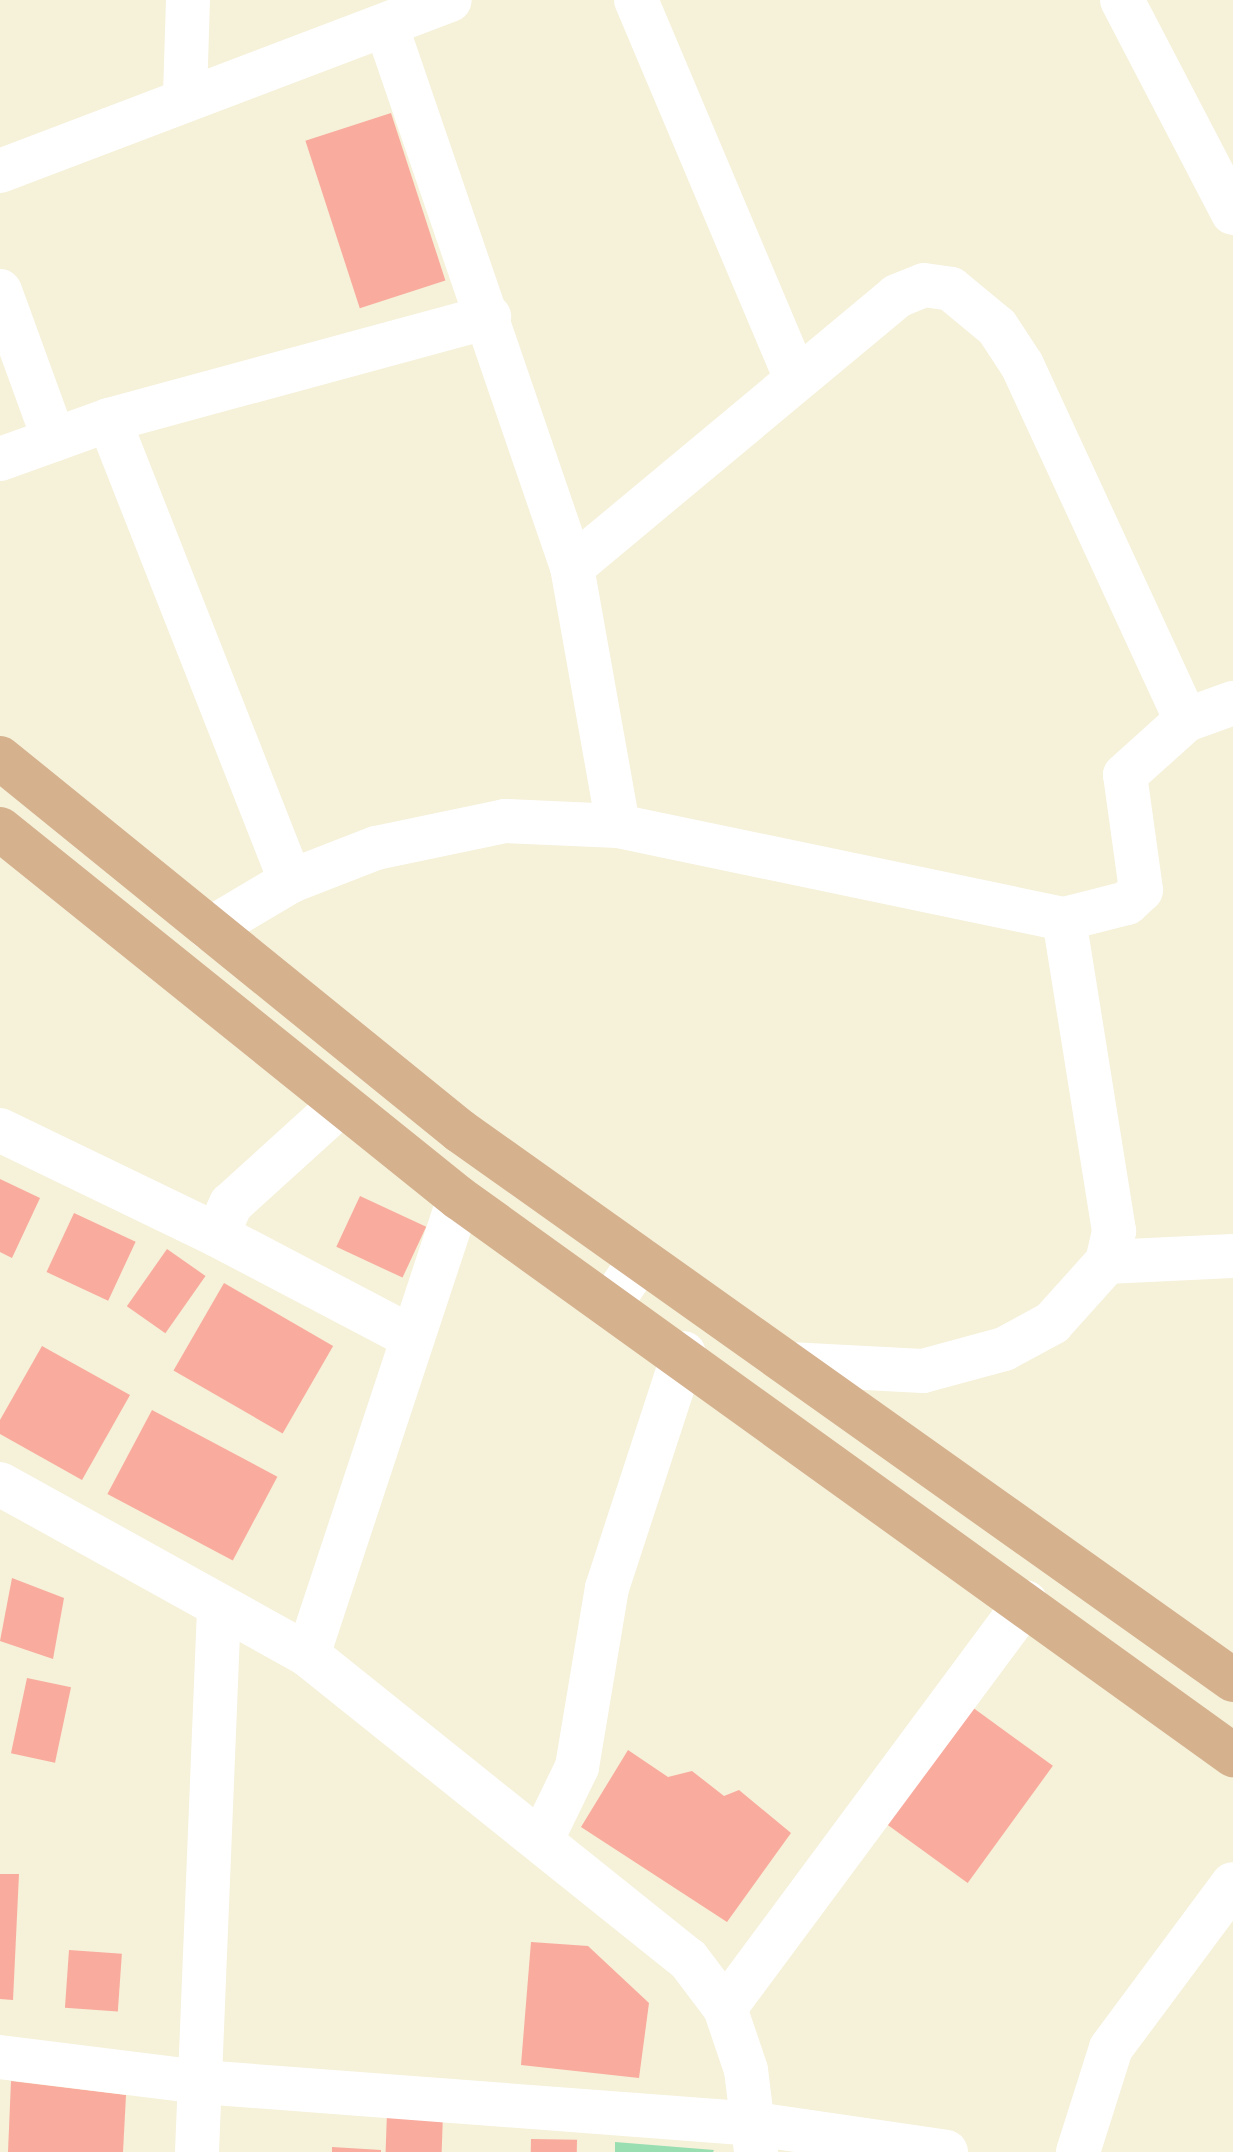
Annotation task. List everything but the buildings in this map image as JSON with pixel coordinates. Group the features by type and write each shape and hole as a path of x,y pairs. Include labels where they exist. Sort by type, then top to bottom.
{"main road":[{"path":"0,758 460,1131 1233,1680"},
{"path":"3,839 338,1107 459,1198 684,1353 1233,1755"}],"street":[{"path":"185,95 188,0"},
{"path":"0,171 185,95 387,28 450,0"},
{"path":"636,0 795,376"},
{"path":"1132,3 1233,213"},
{"path":"387,28 489,317 572,567 618,826"},
{"path":"572,567 795,376 897,296 924,285 951,289 972,303 1022,365 1186,720"},
{"path":"0,291 54,439"},
{"path":"0,459 109,420 489,317"},
{"path":"109,420 291,881"},
{"path":"210,929 291,881 376,848 505,821 618,826 1064,919 1127,903 1141,890 1125,775 1186,720 1233,703"},
{"path":"789,1364 923,1371 1004,1349 1052,1323 1107,1262 1114,1231 1064,919"},
{"path":"217,1235 231,1204 338,1107"},
{"path":"0,1130 217,1235 413,1338"},
{"path":"308,1655 459,1198"},
{"path":"1107,1262 1233,1256"},
{"path":"611,1303 641,1259"},
{"path":"543,1837 577,1767 607,1588 684,1353"},
{"path":"3,1498 308,1655 543,1837 688,1959 725,2008 756,2138"},
{"path":"725,2008 1026,1602"},
{"path":"197,2152 219,1608"},
{"path":"1078,2152 1111,2048 1233,1884"},
{"path":"0,2057 202,2082 756,2138 946,2152"}],"green space":[{"path":"615,2142 714,2150 615,2152"}]}
